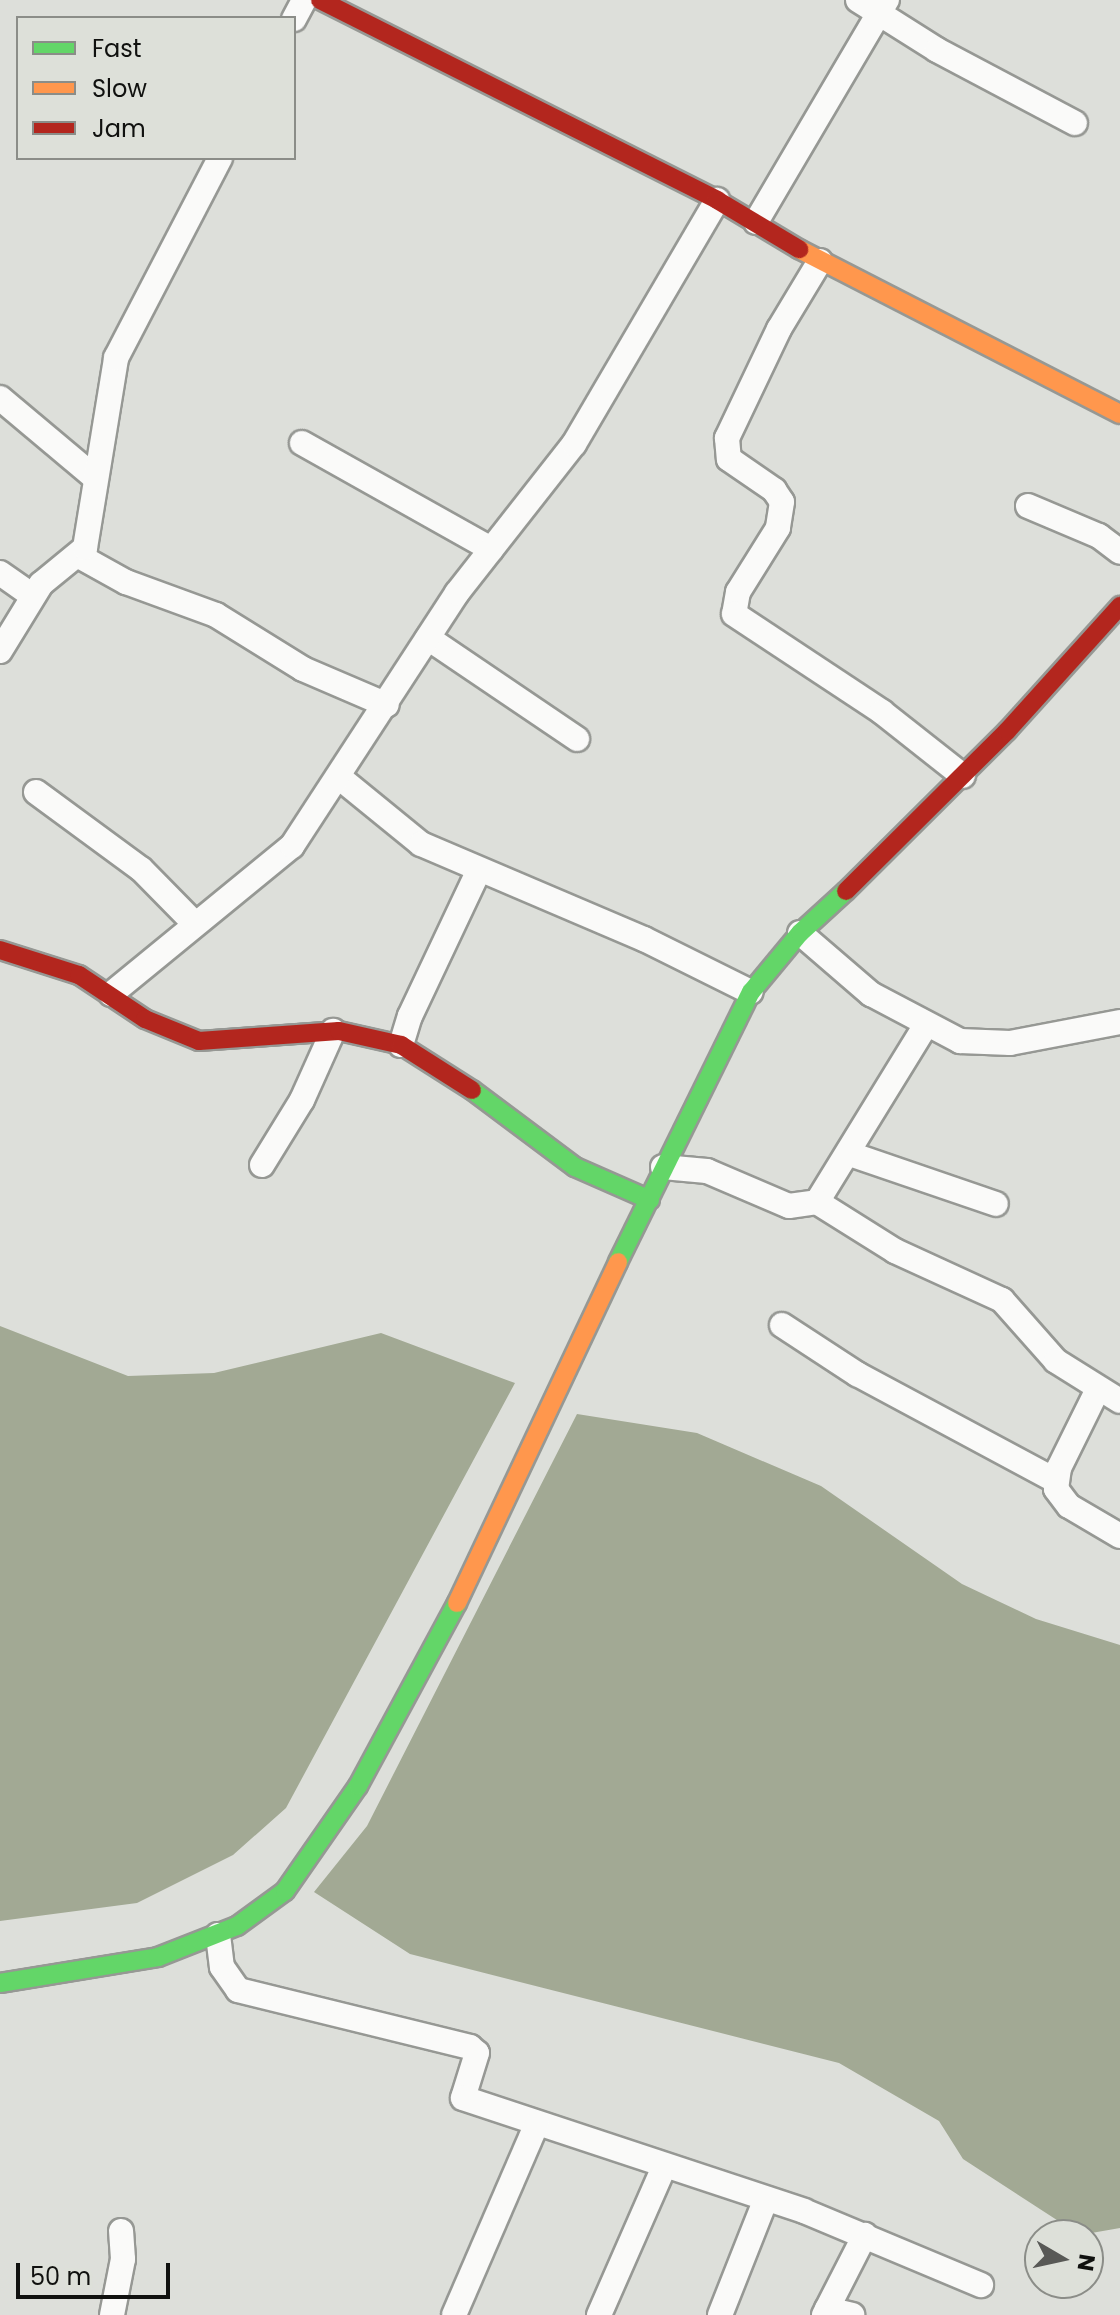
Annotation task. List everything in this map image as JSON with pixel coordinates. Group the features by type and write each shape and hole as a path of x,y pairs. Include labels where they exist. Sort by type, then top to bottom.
{"street":[{"path":"320,0 717,200 820,261 1120,414"},
{"path":"858,0 883,6 937,50 1075,123"},
{"path":"756,222 883,6"},
{"path":"0,651 32,595 79,556 89,536 94,477 116,358 219,160"},
{"path":"111,994 193,922 273,865 340,778 428,638 491,549 574,444 717,200"},
{"path":"820,261 779,329 727,438 729,459 774,490 782,502 778,528 738,592 734,614 882,712 963,776"},
{"path":"0,398 94,477"},
{"path":"1101,407 1120,424"},
{"path":"302,443 491,549"},
{"path":"1028,506 1099,536 1120,552"},
{"path":"79,556 126,582 216,615 303,669 387,705"},
{"path":"0,573 32,595"},
{"path":"0,1983 158,1957 218,1935 285,1891 358,1786 442,1635 663,1167 751,992 800,933 963,776 1120,606"},
{"path":"428,638 577,739"},
{"path":"340,778 421,844 478,872 644,939 751,992"},
{"path":"36,792 120,852 193,922"},
{"path":"401,1045 410,1016 478,872"},
{"path":"800,933 850,979 926,1025 960,1041 984,1044 1120,1022"},
{"path":"0,950 79,975 173,1034 199,1041 333,1031 401,1045 435,1063 575,1167 650,1200"},
{"path":"817,1202 850,1154 926,1025"},
{"path":"262,1165 302,1100 333,1031"},
{"path":"850,1154 996,1204"},
{"path":"663,1167 707,1171 789,1206 817,1202 895,1251 1002,1300 1056,1361 1097,1391 1120,1401"},
{"path":"782,1325 857,1374 1055,1480 1069,1506 1120,1536"},
{"path":"1055,1480 1097,1391"},
{"path":"218,1935 222,1967 238,1990 470,2047 477,2053 463,2098 766,2199 865,2235 981,2285"},
{"path":"454,2315 537,2123"},
{"path":"599,2315 664,2167"},
{"path":"720,2315 766,2199"},
{"path":"112,2315 123,2259 121,2231"},
{"path":"852,2315 826,2312 865,2235"}],"shaded area":[{"path":"0,1326 128,1376 214,1373 381,1333 515,1383 286,1808 233,1855 137,1903 0,1921"},
{"path":"577,1414 697,1433 821,1486 962,1584 1036,1619 1120,1645 1120,2228 1104,2231 1104,2219 1055,2219 963,2159 939,2121 839,2063 410,1954 314,1892 367,1826"}],"traffic: fast":[{"path":"618,1262 751,992 800,933 846,891"},
{"path":"472,1090 575,1167 650,1200"},
{"path":"0,1983 158,1957 237,1926 285,1891 358,1786 457,1603"}],"traffic: slow":[{"path":"799,249 1120,414"},
{"path":"457,1603 618,1262"}],"traffic: jam":[{"path":"320,0 717,200 799,249"},
{"path":"846,891 1007,731 1120,606"},
{"path":"0,950 79,975 145,1019 199,1041 339,1031 401,1045 472,1090"}]}
